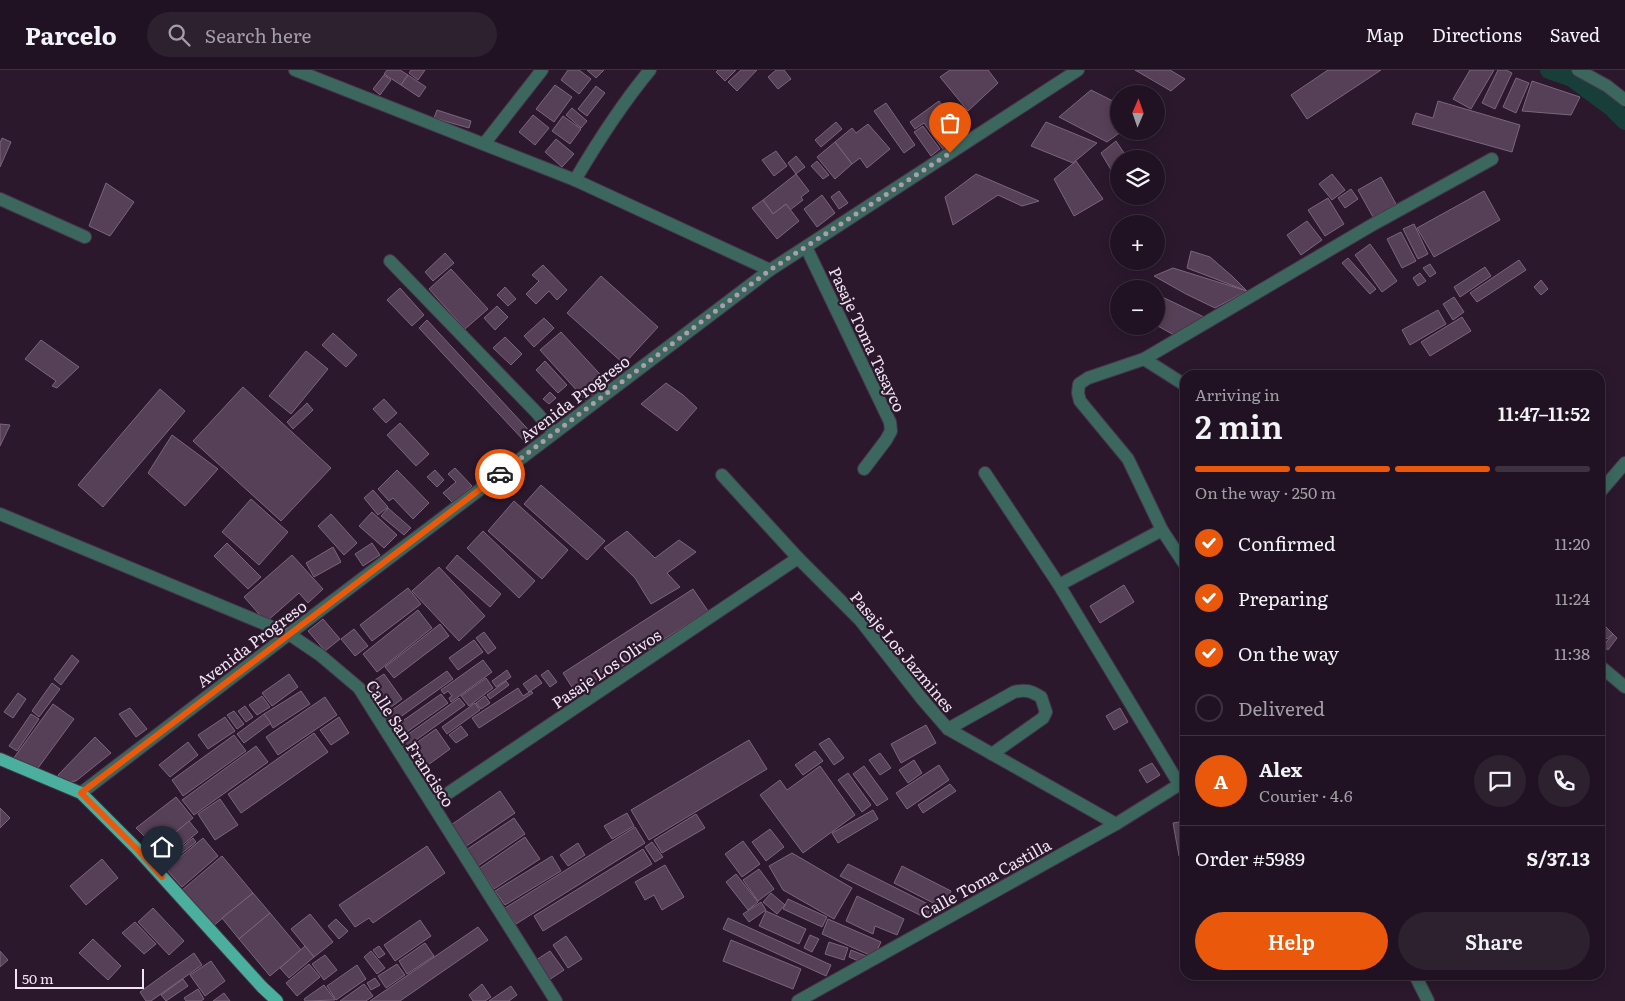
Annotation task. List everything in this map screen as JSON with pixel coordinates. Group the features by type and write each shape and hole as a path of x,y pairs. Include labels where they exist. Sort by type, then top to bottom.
{"main road":[{"path":"0,759 81,793 137,849 262,987 277,1001"}],"street":[{"path":"295,70 575,180 770,270"},
{"path":"484,144 542,70"},
{"path":"575,180 600,136 650,70"},
{"name":"Avenida Progreso","path":"81,793 770,270 1078,70"},
{"path":"1578,70 1607,86 1625,100"},
{"path":"1180,557 1162,530 1128,460 1080,401 1078,393 1079,384 1088,378 1144,359 1372,224 1492,159"},
{"path":"0,199 85,237"},
{"name":"Pasaje Toma Tasayco","path":"806,246 890,422 891,431 864,469"},
{"path":"390,261 554,433"},
{"path":"1144,359 1180,382"},
{"path":"1605,486 1625,463"},
{"path":"985,473 1059,584 1180,780"},
{"name":"Pasaje Los Jazmines","path":"722,475 798,558 860,620 948,729 1116,824"},
{"name":"Calle San Francisco","path":"0,514 289,634 320,655 359,688 556,1001"},
{"path":"1059,584 1162,530"},
{"name":"Pasaje Los Olivos","path":"432,804 798,558"},
{"path":"1605,670 1625,686"},
{"path":"948,729 1014,692 1030,691 1041,697 1046,712 1043,718 992,754"},
{"name":"Calle Toma Castilla","path":"798,1001 1116,824 1180,784"},
{"path":"1418,980 1428,1001"}],"building":[{"path":"387,70 400,70 408,75 401,85 384,74"},
{"path":"411,70 425,70 418,80 409,73"},
{"path":"568,70 579,70 591,79 579,94 561,80"},
{"path":"587,70 604,70 596,78"},
{"path":"718,70 736,70 725,81 716,72"},
{"path":"741,70 757,70 737,91 728,82"},
{"path":"776,70 784,70 791,79 778,89 768,77"},
{"path":"950,70 988,70 998,83 968,111 940,77"},
{"path":"1135,70 1170,70 1185,79 1171,91 1165,88 1165,85 1161,85"},
{"path":"1328,70 1381,70 1307,119 1291,95"},
{"path":"1470,70 1494,70 1471,109 1453,99"},
{"path":"1498,70 1506,70 1512,73 1495,109 1482,103"},
{"path":"384,75 391,80 380,95 373,89"},
{"path":"408,75 426,87 419,97 401,85"},
{"path":"1516,78 1529,83 1516,113 1503,107"},
{"path":"1532,81 1580,97 1571,115 1522,111"},
{"path":"555,85 572,97 554,122 536,109"},
{"path":"596,86 605,93 587,116 578,109"},
{"path":"1091,90 1110,100 1110,140 1107,142 1059,117"},
{"path":"939,101 965,138 945,152 924,123 915,129 910,122"},
{"path":"1438,101 1520,125 1512,152 1412,124 1416,113 1433,118"},
{"path":"886,103 915,145 904,153 874,111"},
{"path":"572,108 587,121 581,128 566,115"},
{"path":"437,110 471,121 469,128 434,118"},
{"path":"533,115 549,128 535,145 519,132"},
{"path":"563,116 581,129 570,144 552,131"},
{"path":"836,122 842,129 821,147 815,140"},
{"path":"1046,122 1097,143 1073,163 1031,146"},
{"path":"868,124 890,149 867,168 860,158 852,164 835,142 852,128 856,133"},
{"path":"923,126 940,149 931,156 914,132"},
{"path":"2,138 11,142 0,167 0,143"},
{"path":"556,139 574,154 562,167 545,152"},
{"path":"1116,141 1122,150 1110,150 1110,168 1101,153"},
{"path":"835,142 852,164 835,179 817,157"},
{"path":"776,151 787,166 774,176 762,160"},
{"path":"796,156 805,167 796,174 788,163"},
{"path":"817,161 829,175 823,179 811,166"},
{"path":"1076,161 1103,199 1074,216 1054,179"},
{"path":"796,174 809,191 801,197 803,200 790,210 786,204 773,214 763,200"},
{"path":"976,174 1039,201 1022,206 998,195 953,225 945,197"},
{"path":"1332,174 1345,190 1332,200 1319,184"},
{"path":"1381,177 1396,204 1373,217 1358,190"},
{"path":"106,183 134,202 110,236 89,226"},
{"path":"1351,189 1358,199 1345,208 1338,198"},
{"path":"839,191 848,203 839,209 831,197"},
{"path":"1484,191 1500,220 1434,257 1417,228"},
{"path":"822,195 835,213 817,227 804,209"},
{"path":"1328,198 1344,224 1325,236 1308,210"},
{"path":"763,200 773,214 786,204 799,221 777,239 752,208"},
{"path":"1307,221 1322,240 1301,255 1287,235"},
{"path":"1414,224 1428,254 1418,259 1403,229"},
{"path":"1401,232 1416,261 1402,268 1387,239"},
{"path":"1370,244 1397,281 1382,292 1355,255"},
{"path":"1191,251 1210,257 1247,291 1187,268"},
{"path":"445,253 454,263 433,281 425,272"},
{"path":"1348,258 1376,289 1370,294 1342,263"},
{"path":"1519,260 1526,270 1477,302 1470,293"},
{"path":"1430,264 1436,273 1430,277 1423,268"},
{"path":"543,265 567,290 557,300 549,291 536,304 526,294 539,281 532,275"},
{"path":"1485,267 1491,276 1460,297 1454,287"},
{"path":"1173,268 1247,291 1215,308 1186,294 1165,282 1165,280 1154,276"},
{"path":"451,269 488,309 465,329 429,289"},
{"path":"1420,273 1426,281 1418,286 1413,278"},
{"path":"601,276 658,327 624,364 567,313"},
{"path":"1541,280 1548,289 1541,295 1534,287"},
{"path":"505,287 516,299 508,306 497,295"},
{"path":"400,288 424,315 412,326 387,300"},
{"path":"1454,297 1464,312 1453,320 1443,304"},
{"path":"1165,298 1204,317 1174,335 1165,330"},
{"path":"497,306 508,317 495,330 484,318"},
{"path":"1438,310 1446,324 1410,345 1402,330"},
{"path":"1462,317 1471,331 1430,356 1421,342"},
{"path":"544,318 554,328 534,347 524,336"},
{"path":"427,320 535,437 527,444 419,328"},
{"path":"561,332 610,385 589,404 540,350"},
{"path":"333,333 357,355 346,367 322,345"},
{"path":"505,337 522,354 511,365 493,348"},
{"path":"41,340 79,367 57,388 52,386 56,381 25,359"},
{"path":"306,351 328,369 291,414 269,396"},
{"path":"545,361 567,385 558,393 536,370"},
{"path":"666,383 697,408 677,431 641,404"},
{"path":"243,387 331,468 281,521 193,441"},
{"path":"160,389 185,411 103,507 78,485"},
{"path":"550,392 556,398 549,404 543,399"},
{"path":"384,399 397,413 386,423 373,409"},
{"path":"307,403 313,410 293,429 287,422"},
{"path":"400,423 429,454 416,466 387,435"},
{"path":"0,424 10,425 0,446"},
{"path":"172,435 218,469 185,506 148,473"},
{"path":"455,468 472,486 453,503 443,493 456,482 448,474"},
{"path":"397,470 429,503 413,519 393,498 389,501 378,489"},
{"path":"435,470 444,480 437,487 427,477"},
{"path":"541,485 605,541 587,560 524,504"},
{"path":"373,490 388,507 378,515 364,498"},
{"path":"251,499 288,532 259,565 222,532"},
{"path":"514,501 568,550 542,579 488,531"},
{"path":"388,508 411,528 404,535 381,516"},
{"path":"372,512 397,535 384,548 359,526"},
{"path":"331,514 357,543 344,555 318,526"},
{"path":"483,531 535,581 519,598 467,548"},
{"path":"627,531 655,558 679,540 696,552 667,573 680,587 651,604 635,578 604,548"},
{"path":"227,543 261,577 248,589 214,556"},
{"path":"372,543 380,555 363,566 355,554"},
{"path":"333,547 341,562 314,577 306,563"},
{"path":"292,555 323,589 308,603 299,593 266,622 244,597"},
{"path":"457,555 501,594 490,607 446,568"},
{"path":"439,567 485,616 459,641 412,591"},
{"path":"1124,585 1134,602 1100,623 1090,606"},
{"path":"408,588 421,604 372,641 360,625"},
{"path":"693,589 708,611 577,695 563,673"},
{"path":"418,610 432,628 377,672 363,654"},
{"path":"323,619 340,639 325,651 308,631"},
{"path":"440,624 449,636 394,678 385,667"},
{"path":"1605,626 1613,634 1607,639 1605,637"},
{"path":"354,629 368,646 355,656 341,639"},
{"path":"484,632 496,648 488,654 476,638"},
{"path":"1613,634 1617,638 1608,650 1605,648 1605,644"},
{"path":"474,640 483,652 458,670 449,658"},
{"path":"72,655 79,661 61,685 54,679"},
{"path":"483,660 492,672 451,702 449,698 452,696 448,691 444,694 441,690"},
{"path":"507,670 511,677 496,687 492,681"},
{"path":"548,670 557,682 550,687 541,675"},
{"path":"447,671 453,679 388,726 382,717"},
{"path":"289,674 298,687 272,706 262,693"},
{"path":"384,674 402,699 382,714 363,688"},
{"path":"536,675 542,683 529,692 523,684"},
{"path":"486,678 493,688 469,706 461,696"},
{"path":"506,681 509,685 490,699 487,695"},
{"path":"52,683 60,689 39,717 32,711"},
{"path":"518,688 523,696 531,691 533,693 479,728 472,718"},
{"path":"301,691 310,704 273,728 264,714"},
{"path":"18,693 26,699 13,718 4,712"},
{"path":"441,694 448,703 394,741 387,732"},
{"path":"262,696 270,707 257,715 249,705"},
{"path":"485,696 490,703 481,709 476,703"},
{"path":"325,697 337,715 278,755 266,737"},
{"path":"459,698 465,705 405,748 400,740"},
{"path":"475,703 480,710 447,734 442,727"},
{"path":"53,704 74,719 38,768 13,759"},
{"path":"245,706 253,717 246,722 238,711"},
{"path":"130,708 147,729 136,737 119,714"},
{"path":"1120,708 1128,722 1114,730 1106,716"},
{"path":"234,711 244,724 237,729 227,715"},
{"path":"31,714 39,719 17,751 9,746"},
{"path":"264,714 271,723 244,743 237,734"},
{"path":"225,717 235,731 208,749 198,735"},
{"path":"339,717 349,733 331,745 320,730"},
{"path":"926,725 936,743 901,763 891,744"},
{"path":"461,726 468,735 456,743 449,735"},
{"path":"436,729 450,749 417,773 402,753"},
{"path":"314,733 328,752 241,813 228,794"},
{"path":"234,735 246,751 183,796 172,780"},
{"path":"95,737 111,753 76,781 66,782 58,775"},
{"path":"829,738 844,758 834,765 819,744"},
{"path":"749,740 767,769 649,840 631,810"},
{"path":"188,742 198,755 170,777 159,765"},
{"path":"256,746 268,762 194,815 182,800"},
{"path":"815,751 823,761 803,775 795,765"},
{"path":"880,753 891,768 880,775 869,760"},
{"path":"914,760 922,773 908,783 899,770"},
{"path":"1152,763 1160,775 1147,783 1139,770"},
{"path":"939,765 949,780 907,809 896,793"},
{"path":"820,766 855,815 803,853 760,795 780,780 787,790"},
{"path":"864,766 888,799 877,806 853,774"},
{"path":"848,773 871,805 862,812 838,780"},
{"path":"950,784 956,791 923,813 918,805"},
{"path":"500,791 515,813 465,847 451,825"},
{"path":"176,797 193,818 156,848 136,828"},
{"path":"220,799 238,825 215,840 198,814"},
{"path":"0,808 10,818 0,828"},
{"path":"873,810 878,819 838,843 832,833"},
{"path":"627,813 634,826 612,839 604,826"},
{"path":"696,814 705,828 662,853 654,840"},
{"path":"514,818 525,834 478,866 466,850"},
{"path":"189,821 198,832 172,854 163,843"},
{"path":"1180,822 1180,856 1179,856 1173,823"},
{"path":"635,827 645,843 516,924 505,908"},
{"path":"770,829 784,847 766,861 752,842"},
{"path":"525,837 540,859 494,889 480,868"},
{"path":"193,838 196,842 165,867 163,864"},
{"path":"203,838 218,856 182,887 166,869"},
{"path":"743,841 760,864 742,877 725,854"},
{"path":"652,842 663,857 655,862 645,847"},
{"path":"578,843 585,855 568,866 560,855"},
{"path":"427,846 445,873 373,923 369,918 355,927 339,905"},
{"path":"643,849 652,864 543,931 534,916"},
{"path":"792,853 852,888 834,919 783,890 769,866"},
{"path":"222,856 253,893 212,927 181,891"},
{"path":"552,856 561,871 505,905 495,891"},
{"path":"102,859 118,878 86,905 70,886"},
{"path":"848,864 930,905 928,919 840,876"},
{"path":"665,865 684,897 662,910 654,895 645,900 635,882"},
{"path":"902,866 951,891 943,908 894,883"},
{"path":"759,869 774,889 758,901 743,880"},
{"path":"736,874 758,902 748,910 726,882"},
{"path":"253,893 270,913 239,939 222,918"},
{"path":"771,893 785,905 777,914 763,902"},
{"path":"857,896 904,919 897,935 875,926 873,934 846,921"},
{"path":"788,899 827,917 822,927 783,909"},
{"path":"761,902 766,910 749,922 743,914"},
{"path":"153,908 184,941 169,955 138,922"},
{"path":"766,911 806,929 799,944 759,926"},
{"path":"270,913 301,950 270,976 239,939"},
{"path":"310,914 333,942 314,957 291,929"},
{"path":"728,918 831,965 826,976 723,929"},
{"path":"336,919 348,931 339,939 328,926"},
{"path":"828,919 881,942 874,957 822,934"},
{"path":"420,920 431,936 395,961 384,945"},
{"path":"135,922 156,944 144,954 122,933"},
{"path":"478,927 488,940 400,1001 370,1001"},
{"path":"810,935 819,939 812,952 804,948"},
{"path":"566,936 582,959 568,968 553,945"},
{"path":"93,939 121,966 108,980 79,953"},
{"path":"731,940 801,969 793,989 723,961"},
{"path":"829,942 848,948 844,960 825,954"},
{"path":"425,943 434,956 407,974 399,961"},
{"path":"305,946 314,957 289,978 280,968"},
{"path":"379,946 385,954 379,958 373,950"},
{"path":"851,950 866,956 863,963 849,957"},
{"path":"0,951 8,960 0,967"},
{"path":"371,951 385,968 377,974 364,957"},
{"path":"550,951 564,970 546,982 533,962"},
{"path":"194,953 202,965 151,1001 146,1001 140,992"},
{"path":"325,955 337,970 324,980 312,964"},
{"path":"211,961 225,981 205,996 190,975"},
{"path":"309,964 320,977 297,996 286,983"},
{"path":"397,964 405,975 386,988 378,976"},
{"path":"357,965 366,979 336,1000 327,986"},
{"path":"375,978 380,985 371,990 367,983"},
{"path":"183,979 188,986 166,1001 161,995"},
{"path":"364,984 373,996 366,1001 340,1001"},
{"path":"482,984 491,997 485,1001 473,1001 469,995"},
{"path":"324,985 335,1000 305,1001 304,999"},
{"path":"511,986 517,995 509,1001 489,1001"},
{"path":"198,989 204,999 201,1001 186,1001 184,998"},
{"path":"224,993 230,1001 213,1001"}],"waterway":[{"path":"1549,70 1572,78 1611,107 1625,121"}],"way so far":[{"path":"500,474 770,270 950,153"}],"route":[{"path":"162,877 81,793 500,474"}]}
